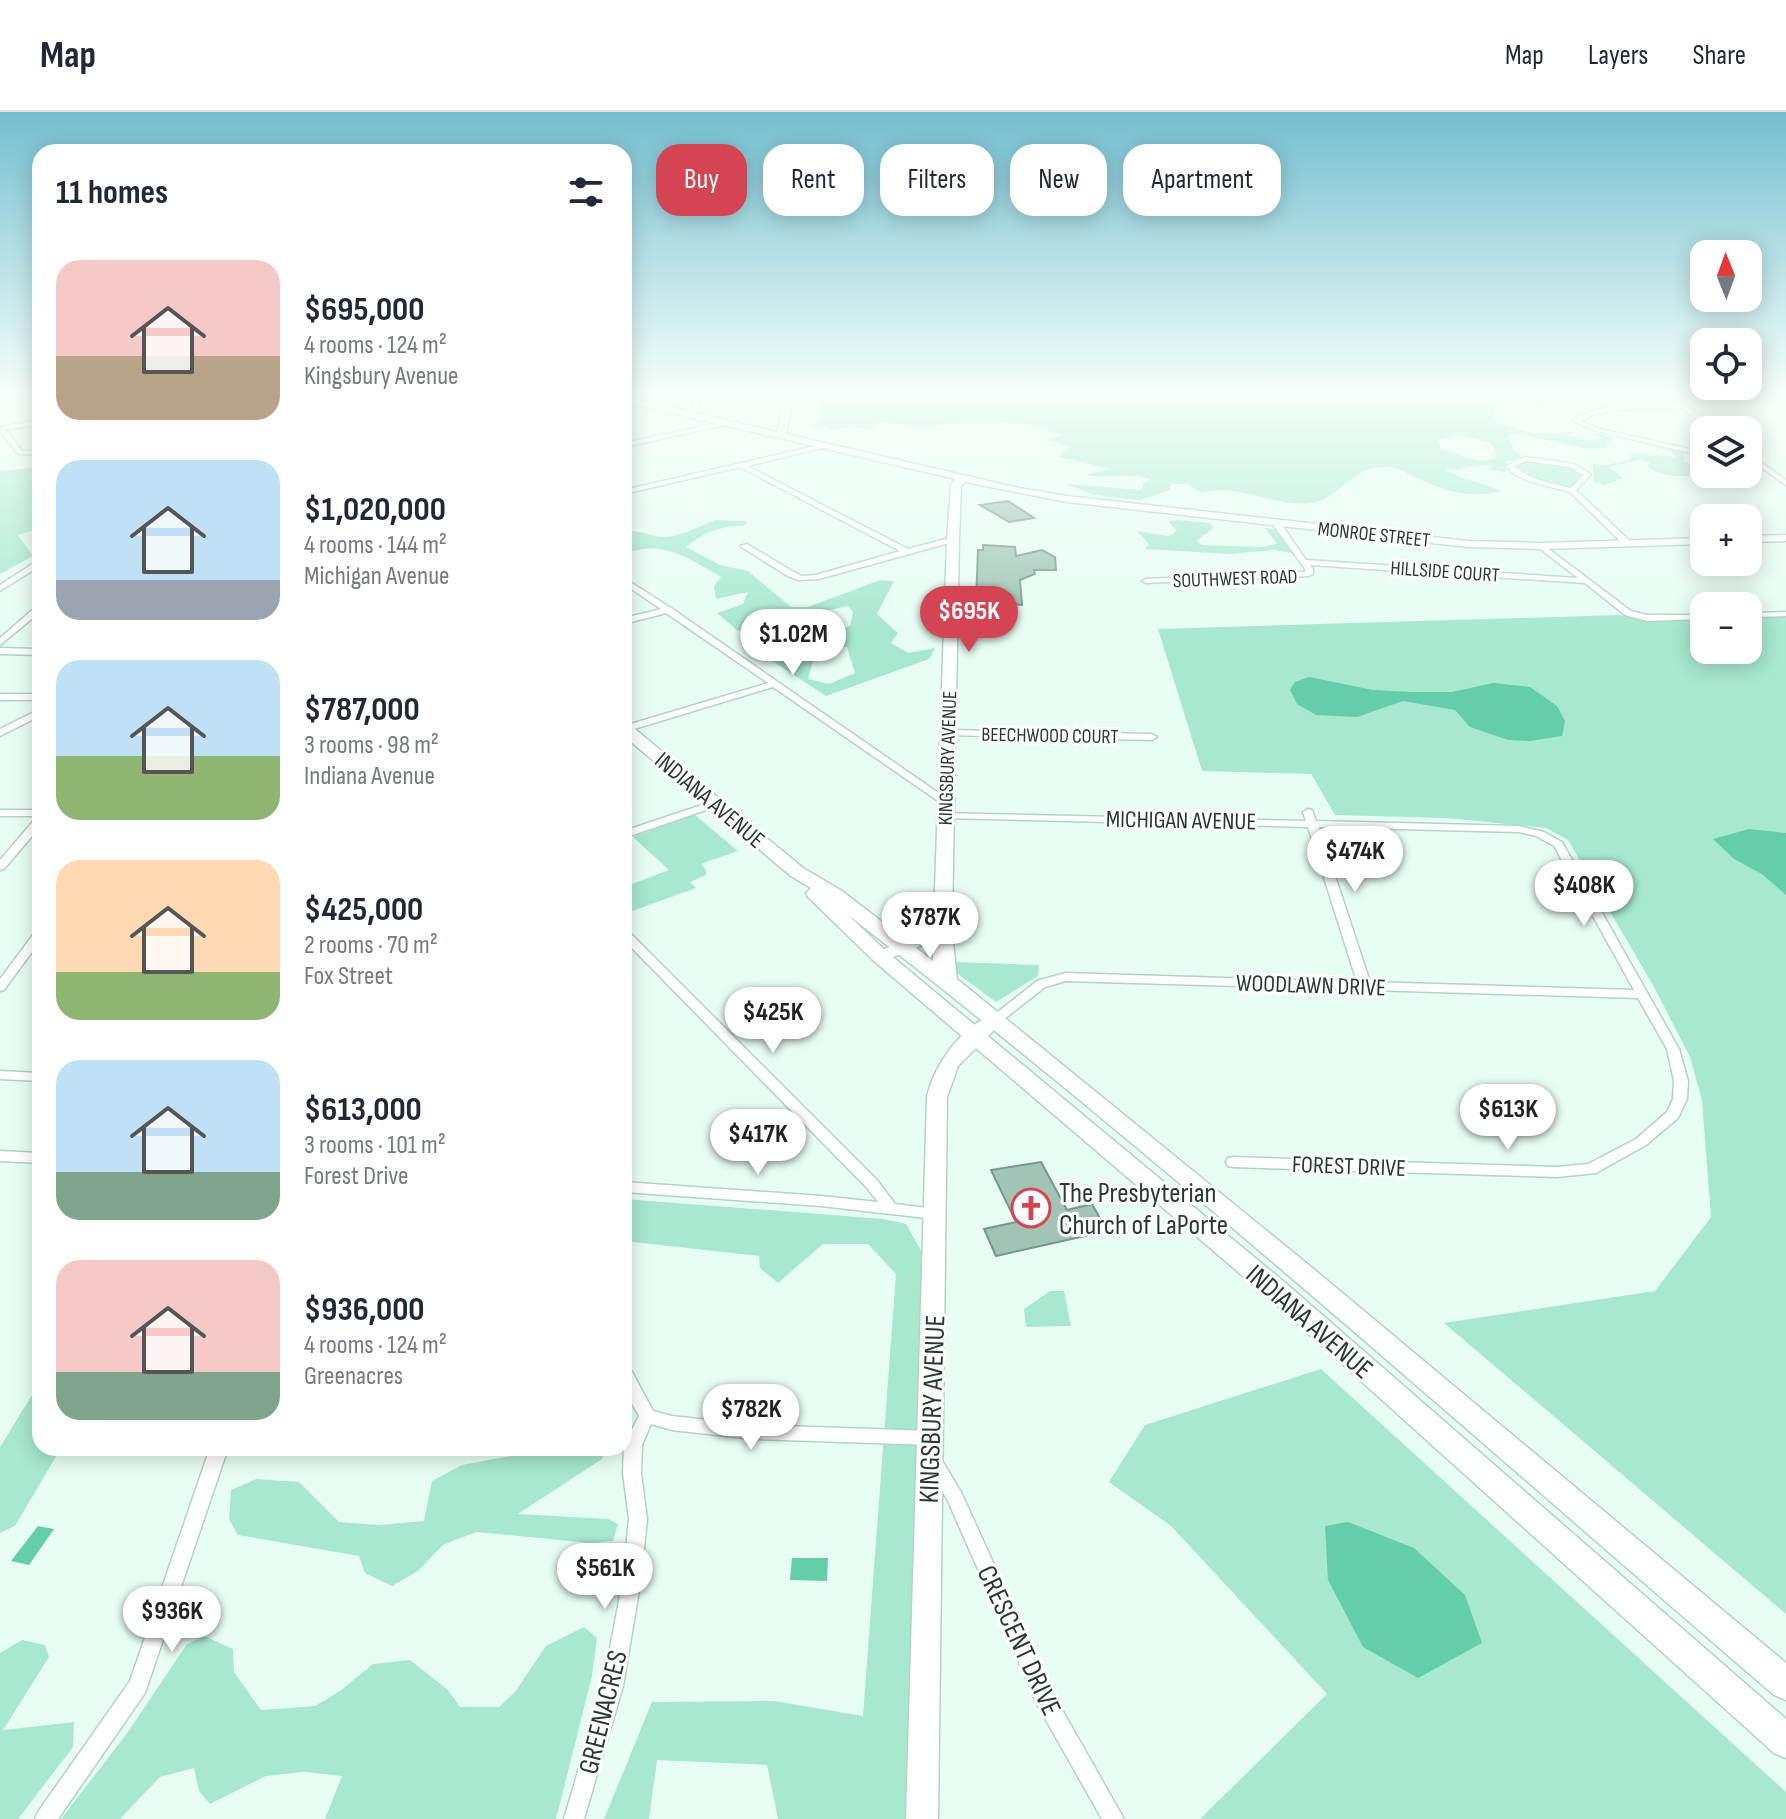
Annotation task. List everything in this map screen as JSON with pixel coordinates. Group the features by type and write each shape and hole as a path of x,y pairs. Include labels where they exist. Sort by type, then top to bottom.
{"main road":[{"name":"INDIANA AVENUE","path":"632,735 984,1028 1786,1741"},
{"path":"943,919 943,960 947,981"},
{"name":"INDIANA AVENUE","path":"893,952 947,981 984,1028 1301,1273 1786,1684"},
{"path":"1274,1289 1301,1273"}],"street":[{"path":"632,490 703,474"},
{"path":"757,474 907,552"},
{"name":"MONROE STREET","path":"944,474 1047,496 1430,541 1542,546 1690,542"},
{"path":"1519,474 1572,490 1628,544"},
{"path":"1572,490 1588,475 1586,474"},
{"name":"KINGSBURY AVENUE","path":"943,919 953,539 956,485 963,478"},
{"name":"SOUTHWEST ROAD","path":"1146,581 1301,576 1310,573 1276,523"},
{"path":"1762,539 1786,538"},
{"path":"744,546 801,578 816,577 953,539"},
{"path":"1542,546 1637,616 1690,617"},
{"name":"HILLSIDE COURT","path":"1304,562 1586,581"},
{"path":"0,589 32,568"},
{"path":"632,585 945,808"},
{"path":"632,619 668,610"},
{"path":"1762,615 1786,614"},
{"path":"0,642 32,615"},
{"path":"0,651 32,652"},
{"path":"632,726 774,684"},
{"path":"0,697 32,697"},
{"path":"0,733 32,716"},
{"name":"BEECHWOOD COURT","path":"948,733 1152,737"},
{"path":"632,832 714,804"},
{"name":"MICHIGAN AVENUE","path":"945,808 1309,818 1519,829 1540,834 1558,844"},
{"path":"0,813 32,813"},
{"path":"1309,818 1365,987"},
{"path":"0,867 32,829"},
{"name":"FOREST DRIVE","path":"1233,1162 1575,1172 1603,1164 1659,1129 1673,1115 1680,1099 1678,1062 1558,844"},
{"path":"893,952 925,940 943,919"},
{"path":"632,941 840,1151 889,1207"},
{"path":"0,987 32,944"},
{"name":"WOODLAWN DRIVE","path":"984,1028 1041,984 1065,977 1642,994"},
{"name":"KINGSBURY AVENUE","path":"922,1819 939,1081 946,1066 984,1028"},
{"path":"0,1075 32,1077"},
{"path":"0,1156 32,1158"},
{"path":"632,1188 889,1207 935,1214"},
{"path":"632,1388 647,1416 672,1423 932,1448"},
{"name":"GREENACRES","path":"574,1819 613,1686 636,1547 638,1519 632,1473 633,1445 647,1416"},
{"name":"CRESCENT DRIVE","path":"932,1448 1045,1699 1114,1819"},
{"path":"45,1819 138,1686 216,1456"}],"shaded area":[{"path":"0,474 32,474 32,531 18,535 32,557 0,574"},
{"path":"1360,474 1322,500 1298,504 1227,490 1202,493 1187,484 1170,484 1170,490 1140,500 1095,495 1066,484 1142,490 1143,484 1151,479 1085,475"},
{"path":"1408,474 1454,474 1500,491 1468,494 1427,483"},
{"path":"1525,474 1582,474 1573,486 1558,485"},
{"path":"1594,474 1617,474 1623,478 1605,485 1594,482"},
{"path":"1663,474 1690,474 1667,475"},
{"path":"715,520 747,521 744,526 713,531 686,547 720,565 748,571 791,607 808,607 880,580 894,581 877,614 898,633 891,643 908,653 935,648 929,659 826,696 763,655 763,650 779,656 850,626 853,612 848,606 738,631 717,613 743,604 748,592 716,599 714,586 721,577 686,557 663,550 632,552 632,531 663,537","holes":["847,647 855,673 829,684 808,679 816,649"]},
{"path":"1168,521 1210,523 1214,528 1196,541 1202,545 1261,547 1277,544 1265,528 1274,529 1295,554 1275,550 1229,554 1145,549 1149,544 1137,531 1168,536 1177,531"},
{"path":"1619,615 1648,620 1690,619 1690,664 1762,664 1762,617 1786,616 1786,1614 1444,1323 1655,1291 1711,1217 1702,1100 1690,1057 1653,985 1568,840 1546,828 1446,818 1335,815 1311,774 1202,771 1158,629"},
{"path":"1309,677 1373,690 1412,692 1452,692 1493,683 1530,687 1557,706 1565,721 1562,736 1530,741 1508,740 1470,727 1455,710 1403,701 1357,717 1316,715 1297,704 1290,690 1295,682"},
{"path":"695,815 738,851 701,864 706,875 690,882 696,888 632,911 632,884 669,870 633,837"},
{"path":"1749,829 1786,833 1786,895 1762,874 1734,859 1713,839"},
{"path":"954,962 1039,965 1038,976 996,1002 958,974"},
{"path":"632,1200 884,1219 906,1224 925,1257 911,1819 778,1819 767,1765 657,1760 649,1819 604,1819 652,1702 774,1701 863,1716 896,1274 868,1244 823,1244 778,1283 760,1268 759,1256 632,1242"},
{"path":"1050,1291 1064,1291 1071,1326 1026,1327 1024,1309"},
{"path":"1321,1369 1786,1792 1786,1819 1200,1819 1327,1694 1171,1526 1109,1482 1145,1425"},
{"path":"32,1395 32,1456 56,1456 15,1526 0,1533 0,1447"},
{"path":"510,1456 603,1456 518,1514 608,1519 618,1524 613,1541 590,1543 476,1532 443,1545 418,1571 392,1586 365,1573 359,1556 238,1535 229,1519 231,1490 256,1479 299,1482 339,1522 379,1525 424,1521 432,1481 462,1465"},
{"path":"1348,1522 1414,1548 1465,1595 1482,1643 1418,1678 1363,1647 1328,1580 1325,1526"},
{"path":"38,1526 54,1529 29,1565 11,1561"},
{"path":"792,1558 828,1558 827,1581 790,1580"},
{"path":"584,1627 597,1638 592,1676 556,1819 325,1819 342,1776 304,1772 266,1776 210,1804 199,1791 194,1768 160,1777 120,1819 61,1819 128,1732 187,1644 204,1636 233,1649 234,1672 261,1710 315,1706 340,1691 373,1664 410,1660 448,1690 460,1707 499,1707 515,1692 546,1646"},
{"path":"22,1640 45,1645 49,1657 3,1730 74,1722 73,1747 18,1819 0,1819 0,1653"}],"building":[{"path":"1008,501 1034,518 1009,522 980,505"},
{"path":"983,545 1015,547 1016,556 1042,550 1055,557 1056,570 1034,570 1035,574 1020,580 1022,605 976,601 978,550 983,550"},
{"name":"The Presbyterian Church of LaPorte","path":"1041,1162 1067,1210 1092,1204 1107,1231 996,1256 984,1229 1016,1222 991,1170"}],"place":[{"name":"The Presbyterian Church of LaPorte","path":"1031,1208"}]}
